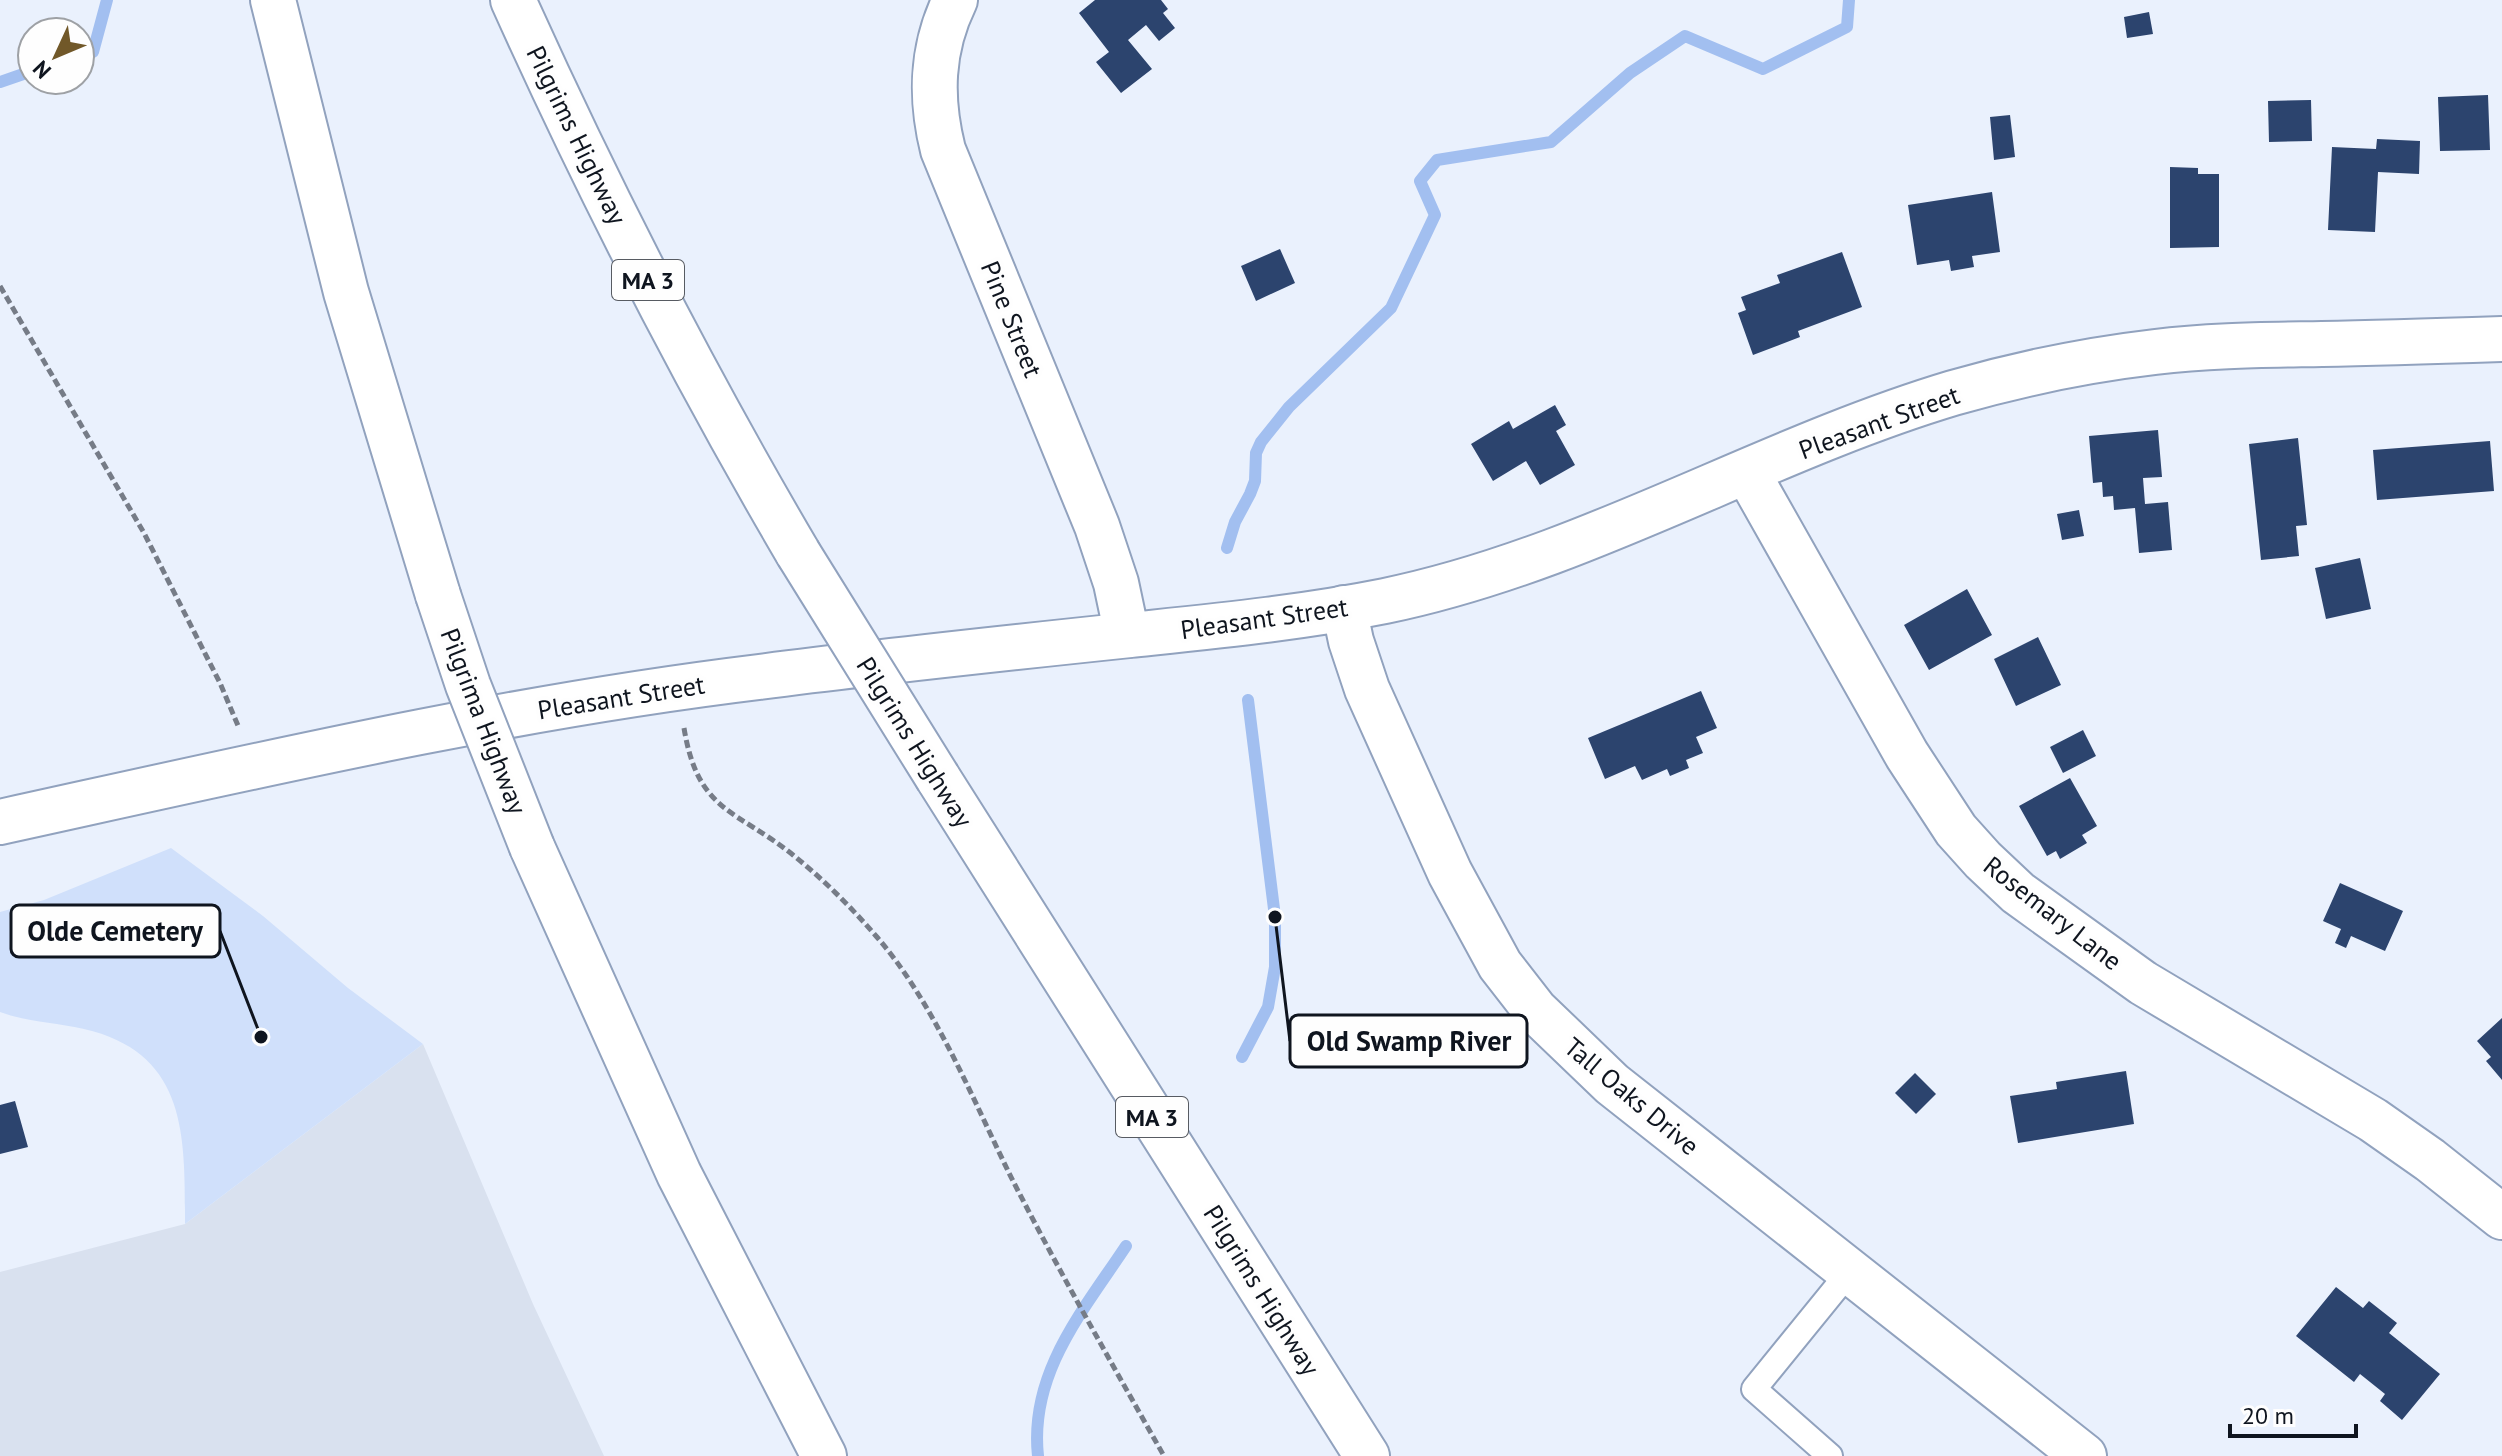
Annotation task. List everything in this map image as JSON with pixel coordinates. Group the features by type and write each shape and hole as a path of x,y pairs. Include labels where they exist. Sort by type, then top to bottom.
{"main road":[{"name":"Pilgrima Highway","path":"273,0 330,233 387,432 468,685 532,847 679,1174 824,1456"},
{"name":"Pilgrims Highway","path":"513,0 560,105 662,307 798,553 1367,1456"},
{"name":"Pine Street","path":"955,0 938,48 933,80 935,116 943,150 1097,526 1116,583 1127,635"},
{"name":"Pleasant Street","path":"0,822 408,734 605,698 1259,622 1344,608 1476,578 1588,539 1747,472 1947,395 2033,371 2109,358 2227,346 2502,339"},
{"name":"Rosemary Lane","path":"1747,472 1907,755 1956,830 1983,860 2018,893 2143,983 2373,1120 2502,1217"},
{"name":"Tall Oaks Drive","path":"1344,608 1367,689 1437,845 1472,916 1509,976 1535,1010 1612,1084 2084,1456"}],"lane":[{"path":"1830,1456 1754,1389 1850,1271"}],"path":[{"path":"0,286 144,533 225,693 243,739 249,767"},
{"path":"678,688 688,749 702,785 715,802 807,867 852,910 898,964 937,1029 1041,1234 1164,1456"}],"shaded area":[{"path":"171,848 263,916 348,988 423,1044 185,1224 184,1160 174,1103 162,1078 144,1057 118,1041 84,1029 0,1012 0,912 44,900"},
{"path":"423,1044 533,1304 604,1456 0,1456 0,1272 185,1224"}],"building":[{"path":"1095,0 1161,0 1168,9 1163,13 1175,28 1159,41 1146,25 1128,40 1152,69 1121,93 1096,62 1109,52 1079,13"},
{"path":"2149,12 2153,34 2127,38 2124,17"},
{"path":"2488,95 2490,150 2440,151 2438,97"},
{"path":"2311,100 2312,141 2269,142 2268,101"},
{"path":"2010,115 2015,157 1994,160 1990,117"},
{"path":"2377,139 2420,141 2419,174 2378,172 2375,232 2328,230 2332,147 2376,149"},
{"path":"2170,167 2198,168 2198,174 2219,174 2219,247 2170,248"},
{"path":"1992,192 2000,252 1972,256 1974,267 1951,271 1949,260 1917,265 1908,205"},
{"path":"1280,249 1295,283 1256,301 1241,266"},
{"path":"1842,252 1862,307 1798,331 1800,337 1753,355 1738,313 1746,310 1741,297 1780,283 1777,275"},
{"path":"1555,405 1566,425 1556,431 1575,465 1540,485 1526,461 1493,481 1471,444 1509,421 1513,429"},
{"path":"2158,430 2162,477 2143,478 2145,504 2168,502 2172,550 2139,553 2135,508 2114,510 2113,496 2103,497 2102,482 2093,483 2089,436"},
{"path":"2298,438 2307,525 2296,526 2299,556 2261,560 2249,444"},
{"path":"2490,441 2494,491 2377,500 2373,450"},
{"path":"2079,510 2084,536 2062,540 2057,514"},
{"path":"2360,558 2371,609 2326,619 2315,568"},
{"path":"1967,589 1992,635 1929,670 1904,625"},
{"path":"2038,637 2061,685 2016,706 1994,659"},
{"path":"1701,691 1717,728 1696,737 1703,753 1686,760 1689,768 1670,776 1667,769 1642,780 1635,766 1605,779 1588,738"},
{"path":"2083,730 2096,756 2063,773 2050,747"},
{"path":"2070,778 2097,826 2082,835 2087,843 2060,859 2056,851 2047,856 2019,806"},
{"path":"2340,883 2403,911 2385,951 2351,936 2346,948 2335,943 2341,929 2323,921"},
{"path":"2502,1018 2502,1080 2486,1061 2491,1057 2477,1041"},
{"path":"2126,1071 2134,1124 2018,1143 2010,1096 2057,1089 2056,1082"},
{"path":"1915,1073 1936,1094 1916,1114 1895,1093"},
{"path":"15,1101 28,1147 0,1154 0,1105"},
{"path":"2336,1287 2363,1308 2369,1301 2397,1323 2389,1333 2440,1374 2402,1420 2380,1401 2385,1394 2360,1374 2354,1382 2296,1336"}],"waterway":[{"path":"96,41 107,0"},
{"path":"1227,548 1235,522 1255,481 1256,453 1261,442 1289,407 1391,308 1435,215 1420,181 1437,160 1551,142 1630,73 1685,36 1763,69 1847,27 1849,0"},
{"path":"0,82 16,76"},
{"path":"1242,1057 1268,1007 1275,967 1275,917 1248,700"},
{"path":"1038,1456 1037,1426 1051,1370 1077,1319 1126,1246"}],"place":[{"name":"Old Swamp River","path":"1275,917"},
{"name":"Olde Cemetery","path":"261,1037"}]}
